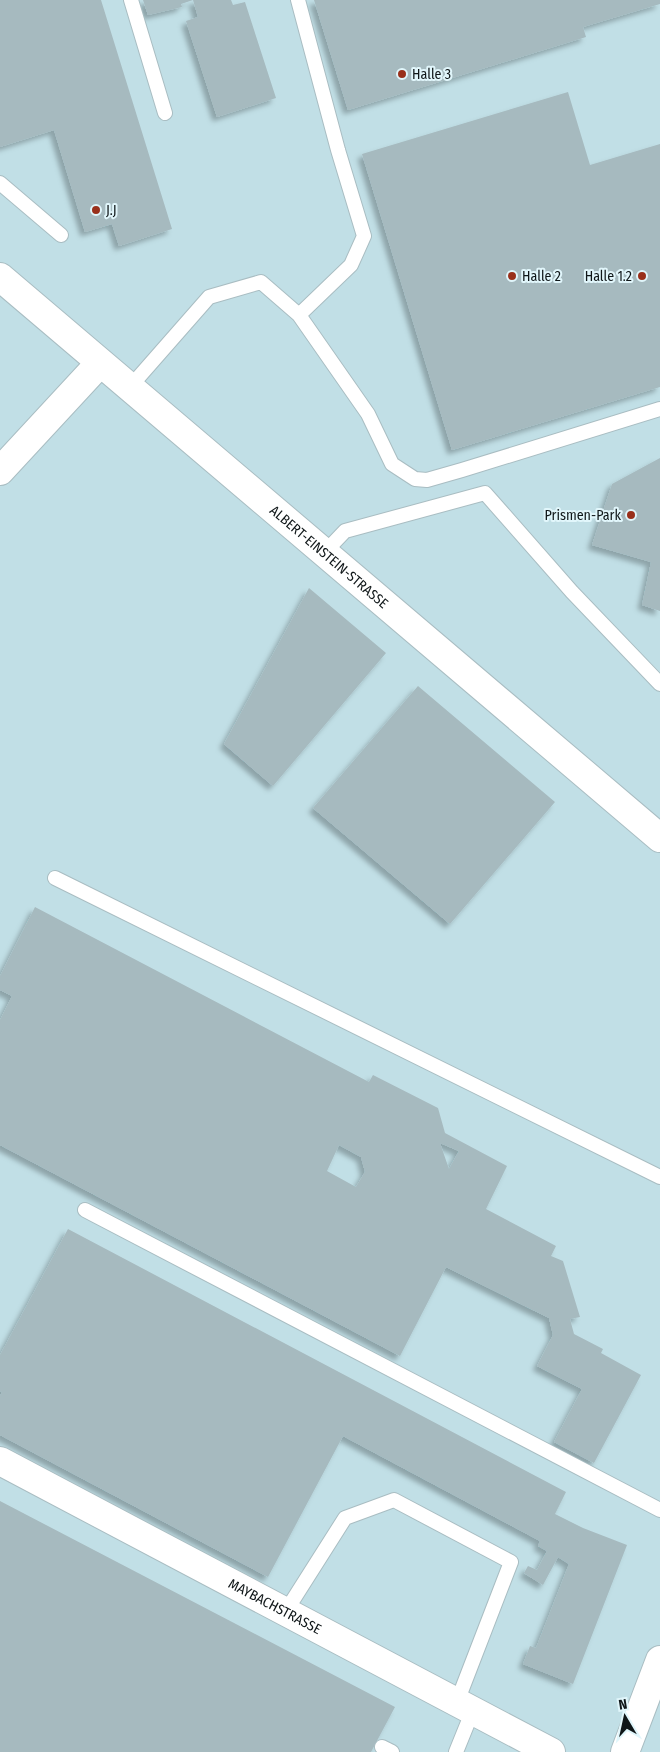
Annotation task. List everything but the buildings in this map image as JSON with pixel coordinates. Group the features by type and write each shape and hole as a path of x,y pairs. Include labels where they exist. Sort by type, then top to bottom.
{"street":[{"name":"ALBERT-EINSTEIN-STRASSE","path":"0,276 660,838"},
{"path":"0,471 100,363"},
{"name":"MAYBACHSTRASSE","path":"0,1461 551,1752"},
{"path":"625,1752 660,1660"}],"lane":[{"path":"131,0 165,113"},
{"path":"298,0 338,150 364,236 351,265 299,316"},
{"path":"0,183 61,236"},
{"path":"130,387 210,297 261,282 299,316 368,414 392,464 414,479 427,480 660,409"},
{"path":"324,553 345,531 485,493 572,592 660,684"},
{"path":"55,878 660,1177"},
{"path":"85,1210 660,1510"},
{"path":"286,1611 345,1518 394,1500 511,1562 465,1706 456,1752"}],"shaded area":[{"path":"0,0 660,0 660,1752 0,1752"}],"place":[{"name":"Halle 3","path":"402,74"},
{"name":"J.J","path":"96,210"},
{"name":"Halle 2","path":"512,276"},
{"name":"Halle 1.2","path":"642,276"},
{"name":"Prismen-Park","path":"631,515"}]}
